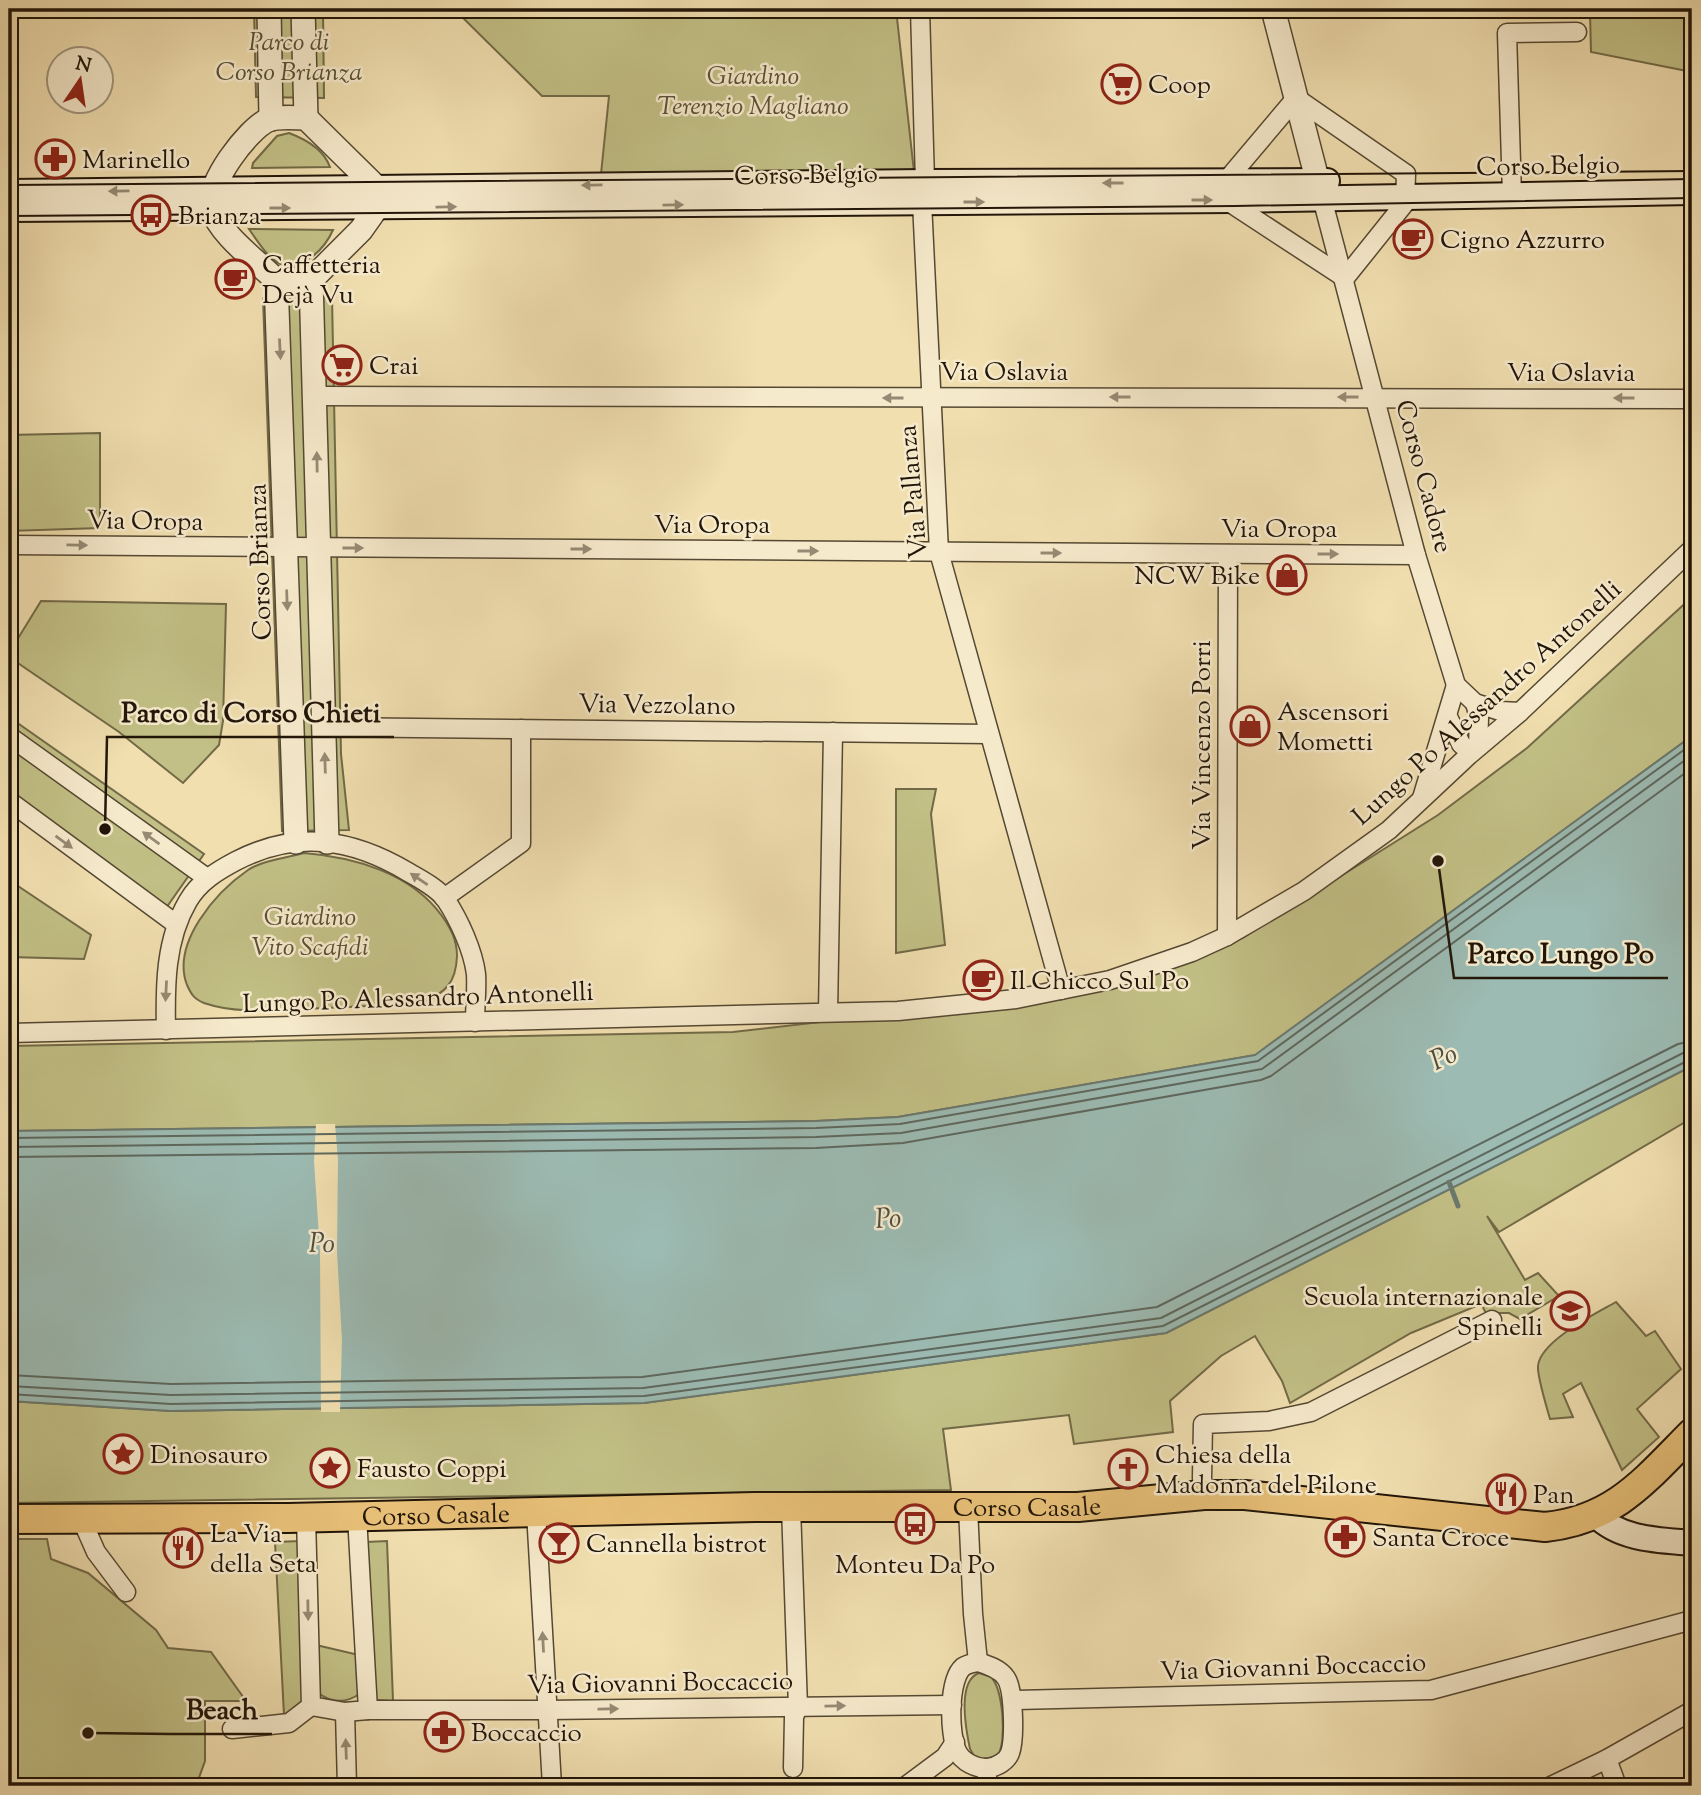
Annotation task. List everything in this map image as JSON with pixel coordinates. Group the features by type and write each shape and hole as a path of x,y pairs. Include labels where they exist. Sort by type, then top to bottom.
{"main road":[{"name":"Corso Belgio","path":"9,209 212,199 1512,187 1692,177"},
{"name":"Corso Belgio","path":"1512,187 1692,192"},
{"name":"Corso Belgio","path":"9,192 212,199"},
{"name":"Corso Casale","path":"9,1519 306,1517 791,1507 1078,1507 1204,1494 1245,1495 1545,1527 1596,1515 1629,1496 1692,1433"},
{"path":"1596,1515 1606,1525 1618,1531 1652,1539 1692,1543"}],"street":[{"path":"269,9 271,118"},
{"path":"303,9 306,118 377,197 360,230 311,280 276,280 224,230 212,199 221,169 261,124 271,118 306,118"},
{"name":"Corso Cadore","path":"1273,9 1416,555 1457,685 1475,703"},
{"name":"Via Pallanza","path":"920,13 931,398 939,552 1060,990"},
{"path":"1512,187 1507,33 1577,32"},
{"path":"1296,98 1406,174 1405,189 1405,202 1345,278 1235,206 1231,175 1296,98"},
{"name":"Corso Brianza","path":"276,280 296,842"},
{"path":"311,280 327,842"},
{"name":"Via Oslavia","path":"316,396 1692,399"},
{"name":"Via Oropa","path":"9,545 1416,555"},
{"name":"Lungo Po Alessandro Antonelli","path":"9,1033 898,1011 959,1006 1110,980 1149,968 1227,936 1304,891 1389,830 1520,712 1692,549"},
{"name":"Via Vincenzo Porri","path":"1227,936 1228,554"},
{"path":"1421,802 1457,685"},
{"path":"1475,703 1500,711 1520,712"},
{"path":"1448,717 1461,744 1475,750 1479,718 1475,703"},
{"name":"Via Vezzolano","path":"324,727 989,734"},
{"path":"444,898 521,842 521,729"},
{"path":"828,1012 833,732"},
{"path":"9,736 207,878"},
{"path":"9,801 176,924"},
{"path":"166,1030 168,962 176,924 189,899 207,878 249,855 279,845 311,840 346,845 390,861 444,898 464,934 476,973 475,1022"},
{"path":"1204,1494 1203,1424 1269,1421 1311,1412 1492,1320"},
{"path":"791,1507 798,1707 794,1717 793,1768"},
{"path":"968,1508 978,1662"},
{"path":"536,1513 552,1786"},
{"path":"357,1516 368,1710"},
{"path":"232,1729 289,1723 311,1706 306,1517"},
{"path":"80,1518 96,1552 127,1592"},
{"name":"Via Giovanni Boccaccio","path":"1012,1700 1431,1690 1692,1620"},
{"path":"978,1662 991,1666 1006,1678 1012,1700 1010,1754 987,1777 957,1752 952,1705 954,1679 964,1666 978,1662"},
{"name":"Via Giovanni Boccaccio","path":"311,1706 345,1713 368,1710 952,1705"},
{"path":"1551,1786 1607,1759 1692,1711"},
{"path":"345,1713 347,1786"},
{"path":"906,1786 945,1757 955,1742"},
{"path":"1607,1759 1617,1786"}],"green space":[{"name":"Parco di Corso Brianza","path":"254,9 323,9 324,98 256,97"},
{"name":"Giardino Terenzio Magliano","path":"454,9 896,9 914,172 601,174 609,96 542,96"},
{"path":"1692,9 1692,72 1591,52 1590,13 1549,11"},
{"path":"289,133 313,146 323,155 330,167 252,168 253,163 277,136"},
{"path":"249,229 333,230 316,253 293,266 276,262"},
{"path":"332,297 341,754 349,830 282,831 263,298"},
{"path":"100,433 100,528 9,531 9,435"},
{"path":"1692,597 1692,736 1256,1055 898,1117 816,1121 9,1131 9,1046 733,1032 959,1006 1150,976 1244,937 1438,815 1527,748"},
{"path":"41,601 226,604 223,721 219,745 183,783 119,732 9,657"},
{"path":"9,717 204,854 159,918 9,805"},
{"path":"896,789 936,789 931,814 945,945 896,953"},
{"name":"Giardino Vito Scafidi","path":"304,853 342,858 380,870 398,878 429,901 448,925 456,945 456,966 448,986 422,1004 254,1010 229,1009 195,998 187,985 185,952 191,936 210,905 248,870"},
{"path":"9,880 91,935 84,959 9,957"},
{"path":"1692,1066 1692,1118 1499,1232 1487,1216 1525,1280 1538,1273 1559,1296 1520,1319 1509,1313 1486,1313 1481,1304 1411,1333 1290,1403 1282,1381 1255,1336 1221,1356 1170,1401 1173,1432 1074,1444 1069,1415 943,1429 951,1490 9,1503 9,1401 171,1411 644,1403 1166,1333"},
{"path":"1616,1302 1646,1336 1655,1331 1681,1369 1637,1409 1659,1437 1622,1470 1581,1383 1563,1394 1573,1417 1550,1419 1538,1371 1541,1357 1548,1347 1583,1320"},
{"path":"9,1539 47,1539 51,1559 88,1573 156,1630 168,1648 211,1652 246,1701 205,1701 205,1761 196,1786 9,1786"},
{"path":"301,1541 306,1701 289,1715 284,1715 275,1542"},
{"path":"387,1541 393,1701 374,1700 367,1542"},
{"path":"316,1645 359,1655 361,1693 339,1701 328,1699 317,1692"},
{"path":"979,1673 991,1677 995,1683 1002,1715 1001,1748 998,1755 985,1761 974,1756 970,1749 965,1719 968,1686 972,1678"}],"water":[{"name":"Po","path":"1692,736 1692,1066 1166,1333 644,1403 171,1411 9,1401 9,1131 816,1121 898,1117 1255,1055"}],"pier":[{"path":"316,1124 335,1124 338,1160 337,1252 342,1340 340,1412 321,1412 320,1252 314,1161"}],"waterway":[{"path":"1449,1182 1458,1206"}],"tram line":[{"path":"9,185 1692,171"},
{"path":"9,216 1235,206 1692,198"}],"place":[{"name":"Coop","path":"1121,84"},
{"name":"Marinello","path":"55,159"},
{"name":"Brianza","path":"151,215"},
{"name":"Cigno Azzurro","path":"1413,239"},
{"name":"Caffetteria Dejà Vu","path":"235,279"},
{"name":"Crai","path":"342,365"},
{"name":"NCW Bike","path":"1287,575"},
{"name":"Ascensori Mometti","path":"1250,726"},
{"name":"Parco di Corso Chieti","path":"105,829"},
{"name":"Parco Lungo Po","path":"1438,861"},
{"name":"Il Chicco Sul Po","path":"983,980"},
{"name":"Scuola internazionale Spinelli","path":"1570,1311"},
{"name":"Dinosauro","path":"123,1454"},
{"name":"Fausto Coppi","path":"330,1468"},
{"name":"Chiesa della Madonna del Pilone","path":"1128,1469"},
{"name":"Pan","path":"1506,1494"},
{"name":"Monteu Da Po","path":"915,1524"},
{"name":"Santa Croce","path":"1345,1537"},
{"name":"Cannella bistrot","path":"559,1543"},
{"name":"La Via della Seta","path":"183,1548"},
{"name":"Boccaccio","path":"444,1732"},
{"name":"Beach","path":"88,1733"}]}
